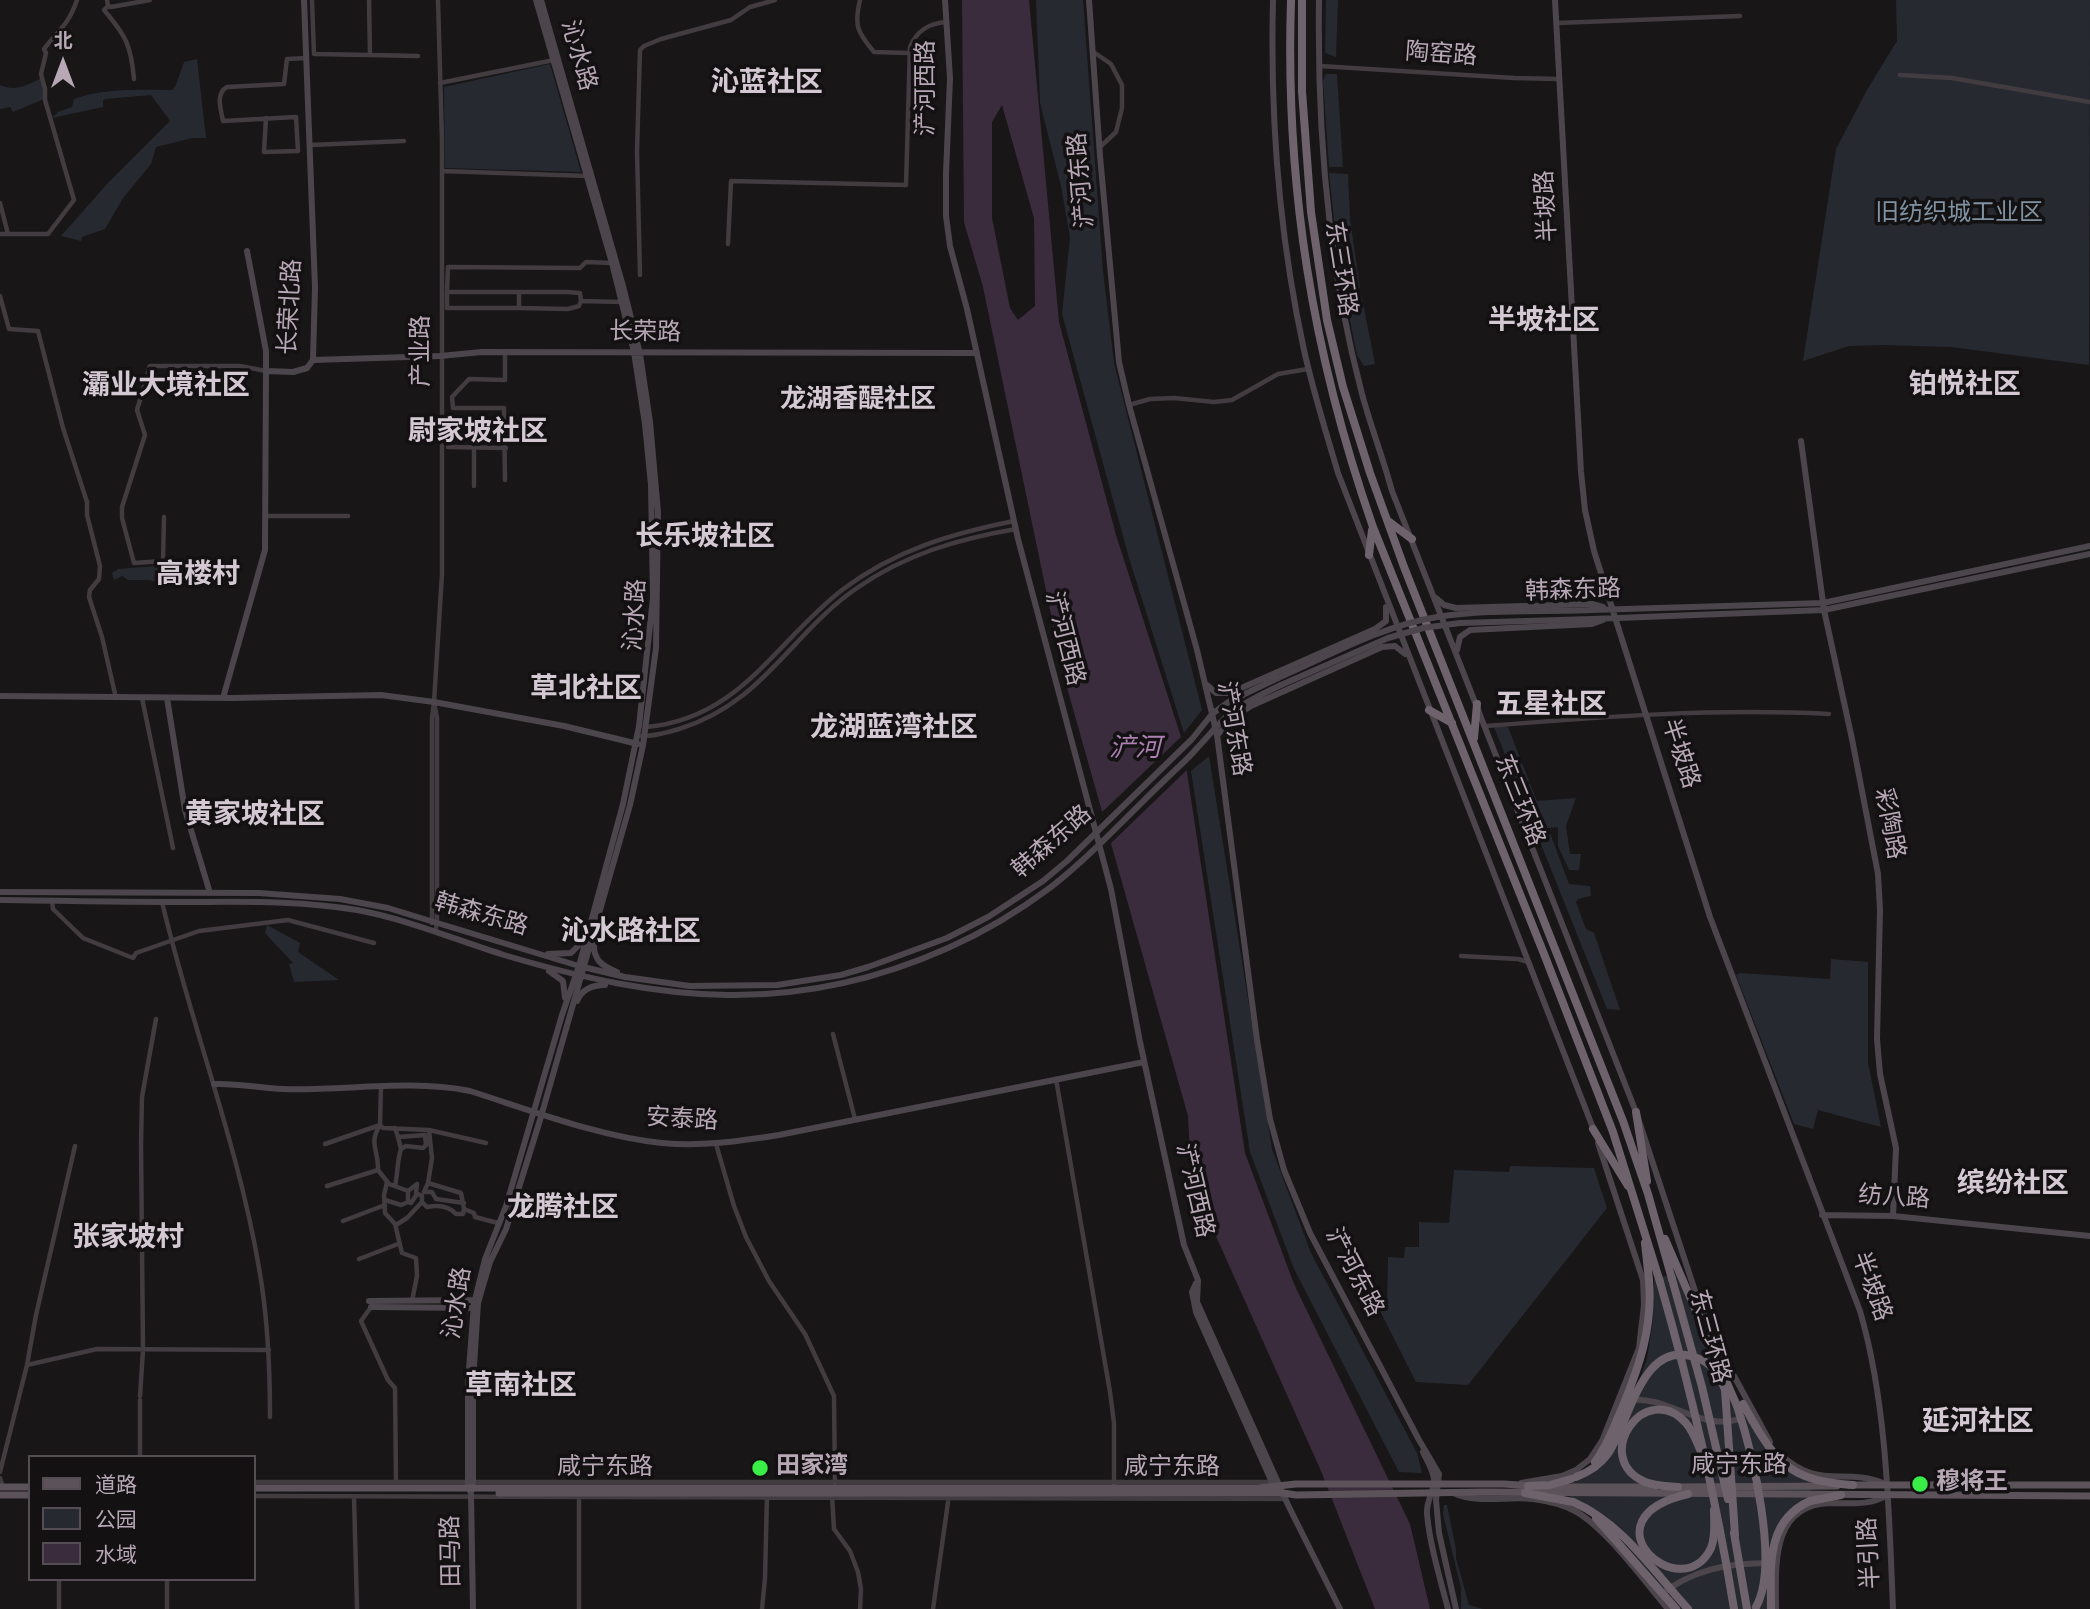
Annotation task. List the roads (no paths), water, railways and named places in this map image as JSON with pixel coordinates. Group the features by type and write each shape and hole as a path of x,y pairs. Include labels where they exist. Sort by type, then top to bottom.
{"highway":[{"name":"东三环路","path":"1288,0 1295,178 1312,307 1330,388 1350,460 1373,527 1603,1107 1641,1216 1680,1351 1707,1464 1734,1609"},
{"name":"东三环路","path":"1303,0 1304,133 1311,212 1321,283 1343,387 1386,519 1623,1121 1648,1194 1702,1387 1735,1535 1747,1609"},
{"path":"1386,519 1412,539"},
{"path":"1369,555 1373,527"},
{"path":"1474,741 1477,704"},
{"path":"1429,710 1452,723"},
{"path":"1636,1112 1648,1194"},
{"path":"1593,1129 1633,1193"},
{"path":"1654,1214 1740,1405 1753,1462 1763,1534 1763,1584 1761,1596 1754,1609"},
{"path":"1574,1478 1593,1464 1605,1447 1637,1371 1649,1324 1649,1280 1641,1216"},
{"path":"1528,1493 1574,1478 1595,1467 1608,1453 1642,1381 1653,1366 1675,1356 1698,1358 1714,1369 1725,1390 1735,1535"},
{"path":"1740,1405 1753,1416 1774,1454 1795,1472 1816,1481 1853,1485"},
{"path":"1678,1487 1646,1482 1634,1475 1628,1466 1622,1447 1628,1427 1640,1416 1660,1410 1675,1414 1688,1424 1707,1464"},
{"path":"1528,1493 1569,1501 1598,1515 1613,1526 1688,1609"},
{"path":"1688,1494 1663,1501 1651,1509 1641,1528 1641,1541 1645,1552 1664,1569 1676,1570 1695,1565 1710,1549 1714,1500"},
{"path":"1773,1609 1771,1560 1777,1533 1791,1513 1810,1502 1841,1495"},
{"path":"1569,1501 1599,1521 1676,1609"}],"main road":[{"name":"长荣北路","path":"223,698 265,550 266,371 293,372 307,368 313,360 315,287 304,0"},
{"name":"沁水路","path":"470,1488 478,1304 490,1262 506,1229 564,1010 596,925 630,805 656,648 659,535 653,447 637,353 623,286 539,0"},
{"name":"浐河西路","path":"945,0 950,78 947,225 952,253 1015,525 1111,889 1144,1062 1184,1245 1198,1280 1198,1302 1278,1490 1339,1609"},
{"name":"浐河东路","path":"1089,0 1099,148 1119,362 1216,731 1261,1071 1277,1148 1310,1233 1419,1440 1439,1472 1433,1493 1426,1503 1428,1523 1448,1609"},
{"path":"1273,0 1273,100 1278,185 1295,304 1309,369 1338,473 1593,1129 1635,1253 1644,1290 1639,1348 1602,1441 1592,1456 1580,1468 1554,1478 1511,1484"},
{"path":"1319,0 1320,130 1327,204 1343,310 1362,394 1375,437 1434,597 1636,1112 1699,1303 1753,1416 1773,1446 1798,1468 1818,1477 1870,1477 1887,1485"},
{"name":"半坡路","path":"1555,0 1581,472 1594,551 1710,917 1860,1311 1867,1335 1888,1495"},
{"name":"沁水路","path":"556,59 637,353"},
{"path":"247,251 265,351 266,371"},
{"name":"长荣路","path":"313,360 505,352 977,353"},
{"name":"彩陶路","path":"1801,441 1823,606 1878,874 1880,910 1877,1039 1880,1074 1896,1148 1893,1216"},
{"name":"韩森东路","path":"1823,606 2090,546"},
{"name":"韩森东路","path":"0,900 280,903 333,907 361,911 531,963 625,986 681,994 741,996 802,991 880,974 929,957 987,929 1053,886 1216,731 1230,714 1279,682 1367,638 1404,625 1458,614 1592,610 1613,613 1823,606 2090,554"},
{"path":"1205,683 1211,691 1221,694 1239,689 1383,624 1387,618 1384,594"},
{"path":"1434,597 1444,605 1456,608 1592,604 1613,613"},
{"path":"1457,652 1459,638 1470,630 1592,624 1613,613"},
{"name":"韩森东路","path":"0,892 259,893 340,899 388,908 581,967 632,979 690,986 755,987 841,975 947,938 988,917 1043,881 1097,834 1192,739 1212,714 1254,689 1279,682 1388,638 1423,628 1460,623 1592,619 1613,613"},
{"path":"1216,731 1251,706 1382,647 1400,648 1410,663"},
{"path":"1239,689 1254,689 1261,679"},
{"path":"0,696 223,698 381,695 435,702 564,726 640,745"},
{"path":"167,698 185,810 210,893"},
{"name":"沁水路","path":"581,967 640,745"},
{"path":"539,953 571,953 581,942 592,918"},
{"path":"596,925 596,957 606,968 632,979"},
{"path":"531,963 562,979 566,992 564,1010"},
{"name":"沁水路","path":"470,1488 468,1382 474,1304 485,1259 506,1206 570,1015 578,976"},
{"path":"570,1015 579,995 589,988 600,985 625,986"},
{"name":"安泰路","path":"215,1083 284,1089 448,1087 470,1091 614,1135 662,1143 716,1144 779,1135 1144,1062"},
{"name":"纺八路","path":"1822,1214 1893,1216 2090,1236"},
{"path":"370,1304 474,1304"},
{"path":"1619,1401 1654,1401 1694,1418 1708,1420 1737,1420 1753,1416"},
{"path":"511,1482 524,1488"},
{"name":"咸宁东路","path":"470,1488 766,1496 834,1490 949,1496 1278,1490 1296,1484 1511,1484 1528,1493 1678,1487 2090,1485"},
{"name":"咸宁东路","path":"256,1492 470,1488 834,1490 1114,1485 1278,1490 1296,1495 1528,1493 2090,1496"},
{"path":"2,1487 28,1487"},
{"name":"田马路","path":"470,1488 473,1609"},
{"name":"浐河东路","path":"1433,1493 1440,1542 1456,1609"},
{"path":"1528,1493 1564,1506 1589,1520 1668,1609"},
{"path":"1555,1498 1596,1494"},
{"path":"0,1495 28,1495"},
{"path":"1773,1609 1778,1545 1791,1521 1805,1510 1823,1504 1874,1503 1888,1495"},
{"name":"半引路","path":"1888,1495 1893,1609"},
{"path":"1658,1597 1679,1581 1709,1569 1741,1564 1776,1563"}],"street":[{"path":"0,234 48,234 74,201 45,100 41,74 46,53 44,50 55,33 66,27 77,0"},
{"path":"134,79 132,52 104,10 108,3 150,0"},
{"path":"312,0 314,54 418,56"},
{"path":"369,0 370,55"},
{"name":"产业路","path":"432,931 435,922 432,718 442,574 442,171 438,0"},
{"path":"640,275 637,152 639,50 661,39 731,20 750,6 775,0"},
{"path":"860,0 856,18 859,34 874,52 909,53"},
{"path":"1557,23 1740,16"},
{"path":"728,244 731,181 906,185 909,53 913,40 922,29 934,23 947,22"},
{"path":"1093,51 1111,64 1122,85 1122,108 1116,132 1099,148"},
{"path":"267,118 264,152 298,151 296,117 267,118 223,121 219,95 221,90 227,87 284,84 286,59 307,58"},
{"path":"440,83 556,59"},
{"name":"陶窑路","path":"1319,66 1560,79"},
{"path":"1900,75 1952,78 2090,102"},
{"path":"310,145 404,141"},
{"path":"442,171 587,176"},
{"path":"0,203 8,234"},
{"path":"447,292 580,293 579,306 568,309 447,308 447,292 448,267 580,268 586,262 612,262"},
{"path":"519,292 519,308"},
{"path":"0,296 9,329 38,331 63,428 87,502 87,515 100,566 99,579 90,590 89,597 102,637 116,698"},
{"path":"581,301 622,302"},
{"path":"505,352 505,380 469,379 452,397 453,408 503,408 505,480"},
{"path":"164,517 163,561 134,563 122,518 122,507 145,435 137,410 150,366 240,366 266,371"},
{"path":"1129,405 1150,399 1232,400 1278,374 1309,369"},
{"path":"448,447 506,448"},
{"path":"474,447 474,486"},
{"path":"266,516 348,516"},
{"path":"642,727 694,716 736,692 772,659 822,606 884,563 932,541 1015,525"},
{"path":"641,736 667,733 695,724 723,710 771,672 838,602 887,569 943,544 1015,525"},
{"path":"142,698 173,848"},
{"path":"1486,726 1755,710 1829,714"},
{"path":"52,901 54,909 83,939 133,958 136,953 199,931 288,920 374,943"},
{"path":"162,902 215,1083 247,1206 260,1270 270,1350 270,1417"},
{"path":"1461,956 1529,962"},
{"path":"140,1455 140,1398 144,1350 142,1097 156,1019"},
{"path":"834,1034 855,1119"},
{"path":"1056,1079 1110,1392 1114,1423 1114,1485"},
{"path":"381,1086 380,1125 373,1135 373,1144 379,1158 378,1170 387,1181 408,1191"},
{"path":"380,1125 383,1128 429,1130 486,1143"},
{"path":"325,1144 380,1125"},
{"path":"395,1128 401,1149 397,1159 399,1172 395,1186"},
{"path":"396,1225 407,1218 428,1183 432,1158 429,1130"},
{"path":"398,1137 425,1135 426,1145 423,1148 406,1146 401,1149"},
{"path":"716,1144 746,1237 769,1281 805,1334 834,1396 834,1529 850,1551 858,1572 860,1609"},
{"path":"2,1487 0,1475 75,1146"},
{"path":"327,1186 378,1170"},
{"path":"387,1181 385,1213 396,1225 402,1253 416,1258 417,1276 412,1304"},
{"path":"343,1222 385,1203 411,1203 432,1192 435,1201 456,1214 463,1214 461,1193 428,1183"},
{"path":"408,1191 417,1184 427,1207 435,1201 464,1206 474,1213 475,1217 498,1223"},
{"path":"408,1191 408,1202"},
{"path":"359,1259 398,1244"},
{"path":"370,1304 361,1321 388,1380 396,1388 396,1482"},
{"path":"27,1364 97,1349 270,1350"},
{"path":"256,1482 396,1482 579,1497 766,1496 762,1609"},
{"path":"256,1492 354,1497 511,1482 834,1490"},
{"path":"933,1609 949,1496"},
{"path":"354,1497 357,1608"},
{"path":"579,1497 579,1609"},
{"path":"59,1581 59,1609"},
{"path":"167,1581 167,1609"}],"water":[{"name":"浐河","path":"962,0 1029,0 1059,322 1116,535 1182,740 1245,1153 1294,1284 1410,1524 1430,1609 1375,1609 1321,1471 1207,1216 1190,1155 1188,1116 1064,677 983,287 964,222","holes":["1002,105 1034,218 1035,306 1018,320 1010,308 992,218 992,122"]}],"place":[{"name":"田家湾","path":"760,1468"},
{"name":"穆将王","path":"1920,1484"}],"district":[{"name":"沁蓝社区","path":"767,85"},
{"name":"半坡社区","path":"1544,323"},
{"name":"铂悦社区","path":"1965,387"},
{"name":"灞业大境社区","path":"166,388"},
{"name":"龙湖香醍社区","path":"858,401"},
{"name":"尉家坡社区","path":"478,434"},
{"name":"长乐坡社区","path":"705,539"},
{"name":"高楼村","path":"198,577"},
{"name":"草北社区","path":"586,691"},
{"name":"五星社区","path":"1551,707"},
{"name":"龙湖蓝湾社区","path":"894,730"},
{"name":"黄家坡社区","path":"255,817"},
{"name":"沁水路社区","path":"631,934"},
{"name":"缤纷社区","path":"2013,1186"},
{"name":"龙腾社区","path":"563,1210"},
{"name":"张家坡村","path":"128,1240"},
{"name":"草南社区","path":"521,1388"},
{"name":"延河社区","path":"1978,1424"}],"park label":[{"name":"旧纺织城工业区","path":"1959,215"}]}
